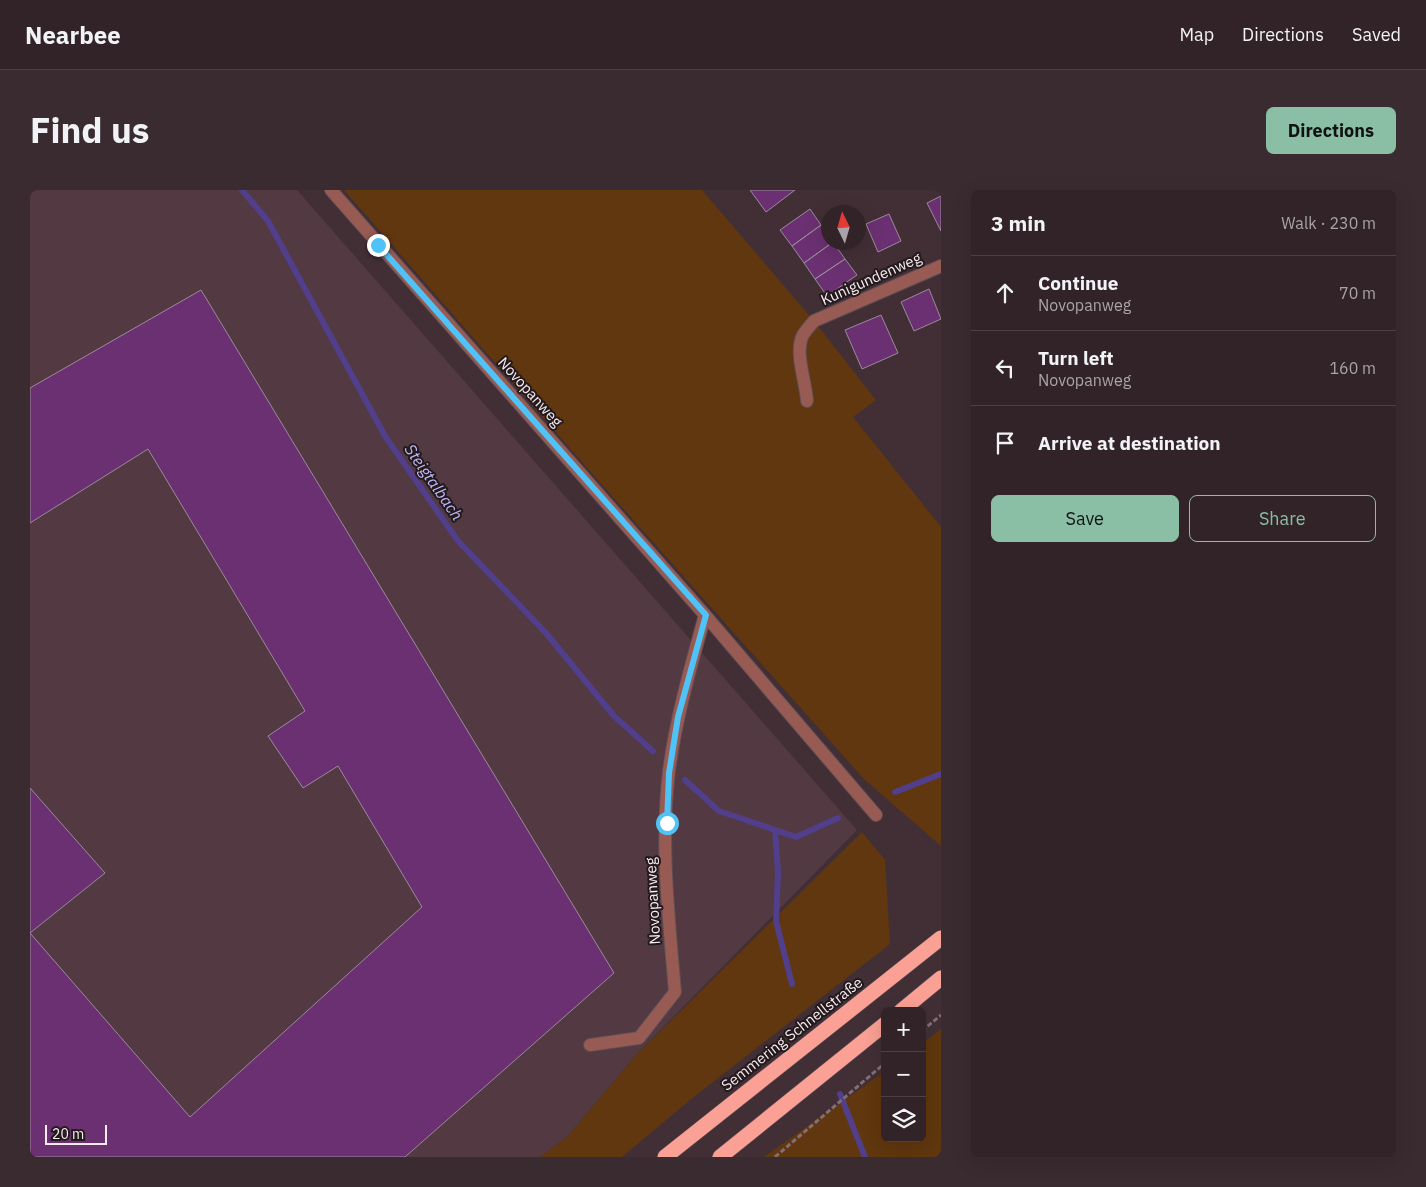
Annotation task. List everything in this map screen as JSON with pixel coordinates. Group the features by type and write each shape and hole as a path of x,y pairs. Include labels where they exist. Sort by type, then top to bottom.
{"highway":[{"name":"Semmering Schnellstraße","path":"665,1157 941,938"},
{"path":"906,1007 941,978"},
{"path":"720,1157 881,1027"}],"street":[{"name":"Novopanweg","path":"330,190 706,615 876,815"},
{"name":"Kunigundenweg","path":"807,402 806,383 799,358 802,337 814,321 941,266"},
{"name":"Novopanweg","path":"590,1045 639,1038 675,992 665,873 669,773 678,717 706,615"}],"path":[{"path":"926,1028 941,1015"},
{"path":"775,1157 881,1066"}],"shaded area":[{"path":"30,190 297,190 857,830 637,1054 567,1137 540,1157 30,1157"},
{"path":"344,190 702,190 814,321 876,400 853,417 941,527 941,846 864,779 603,486"},
{"path":"862,832 885,860 890,944 690,1100 622,1157 540,1157 567,1137 637,1054"},
{"path":"941,1029 941,1157 764,1157 881,1074 881,1142 926,1142 926,1041"}],"building":[{"path":"750,190 795,190 766,212"},
{"path":"941,196 941,231 927,203"},
{"path":"810,209 821,225 792,246 780,230"},
{"path":"889,214 901,241 878,252 866,224"},
{"path":"821,225 822,250 804,263 792,246"},
{"path":"822,250 839,250 845,259 815,279 804,263"},
{"path":"845,259 857,275 827,296 815,279"},
{"path":"929,289 941,319 914,331 901,302"},
{"path":"201,290 614,973 405,1157 30,1157 30,933 190,1117 422,907 338,766 303,788 268,736 305,711 148,449 30,523 30,388"},
{"path":"881,315 898,353 862,369 845,330"},
{"path":"30,788 105,873 30,933"}],"waterway":[{"name":"Steigtalbach","path":"242,190 268,221 385,436 458,541 546,633 614,716 653,751"},
{"name":"Steigtalbach","path":"895,792 941,774"},
{"name":"Steigtalbach","path":"685,780 719,811 796,837 838,818"},
{"path":"775,830 778,872 776,921 792,984"},
{"path":"840,1094 865,1157"}],"route":[{"path":"378,245 706,615 678,717 669,773 667,823"}]}
